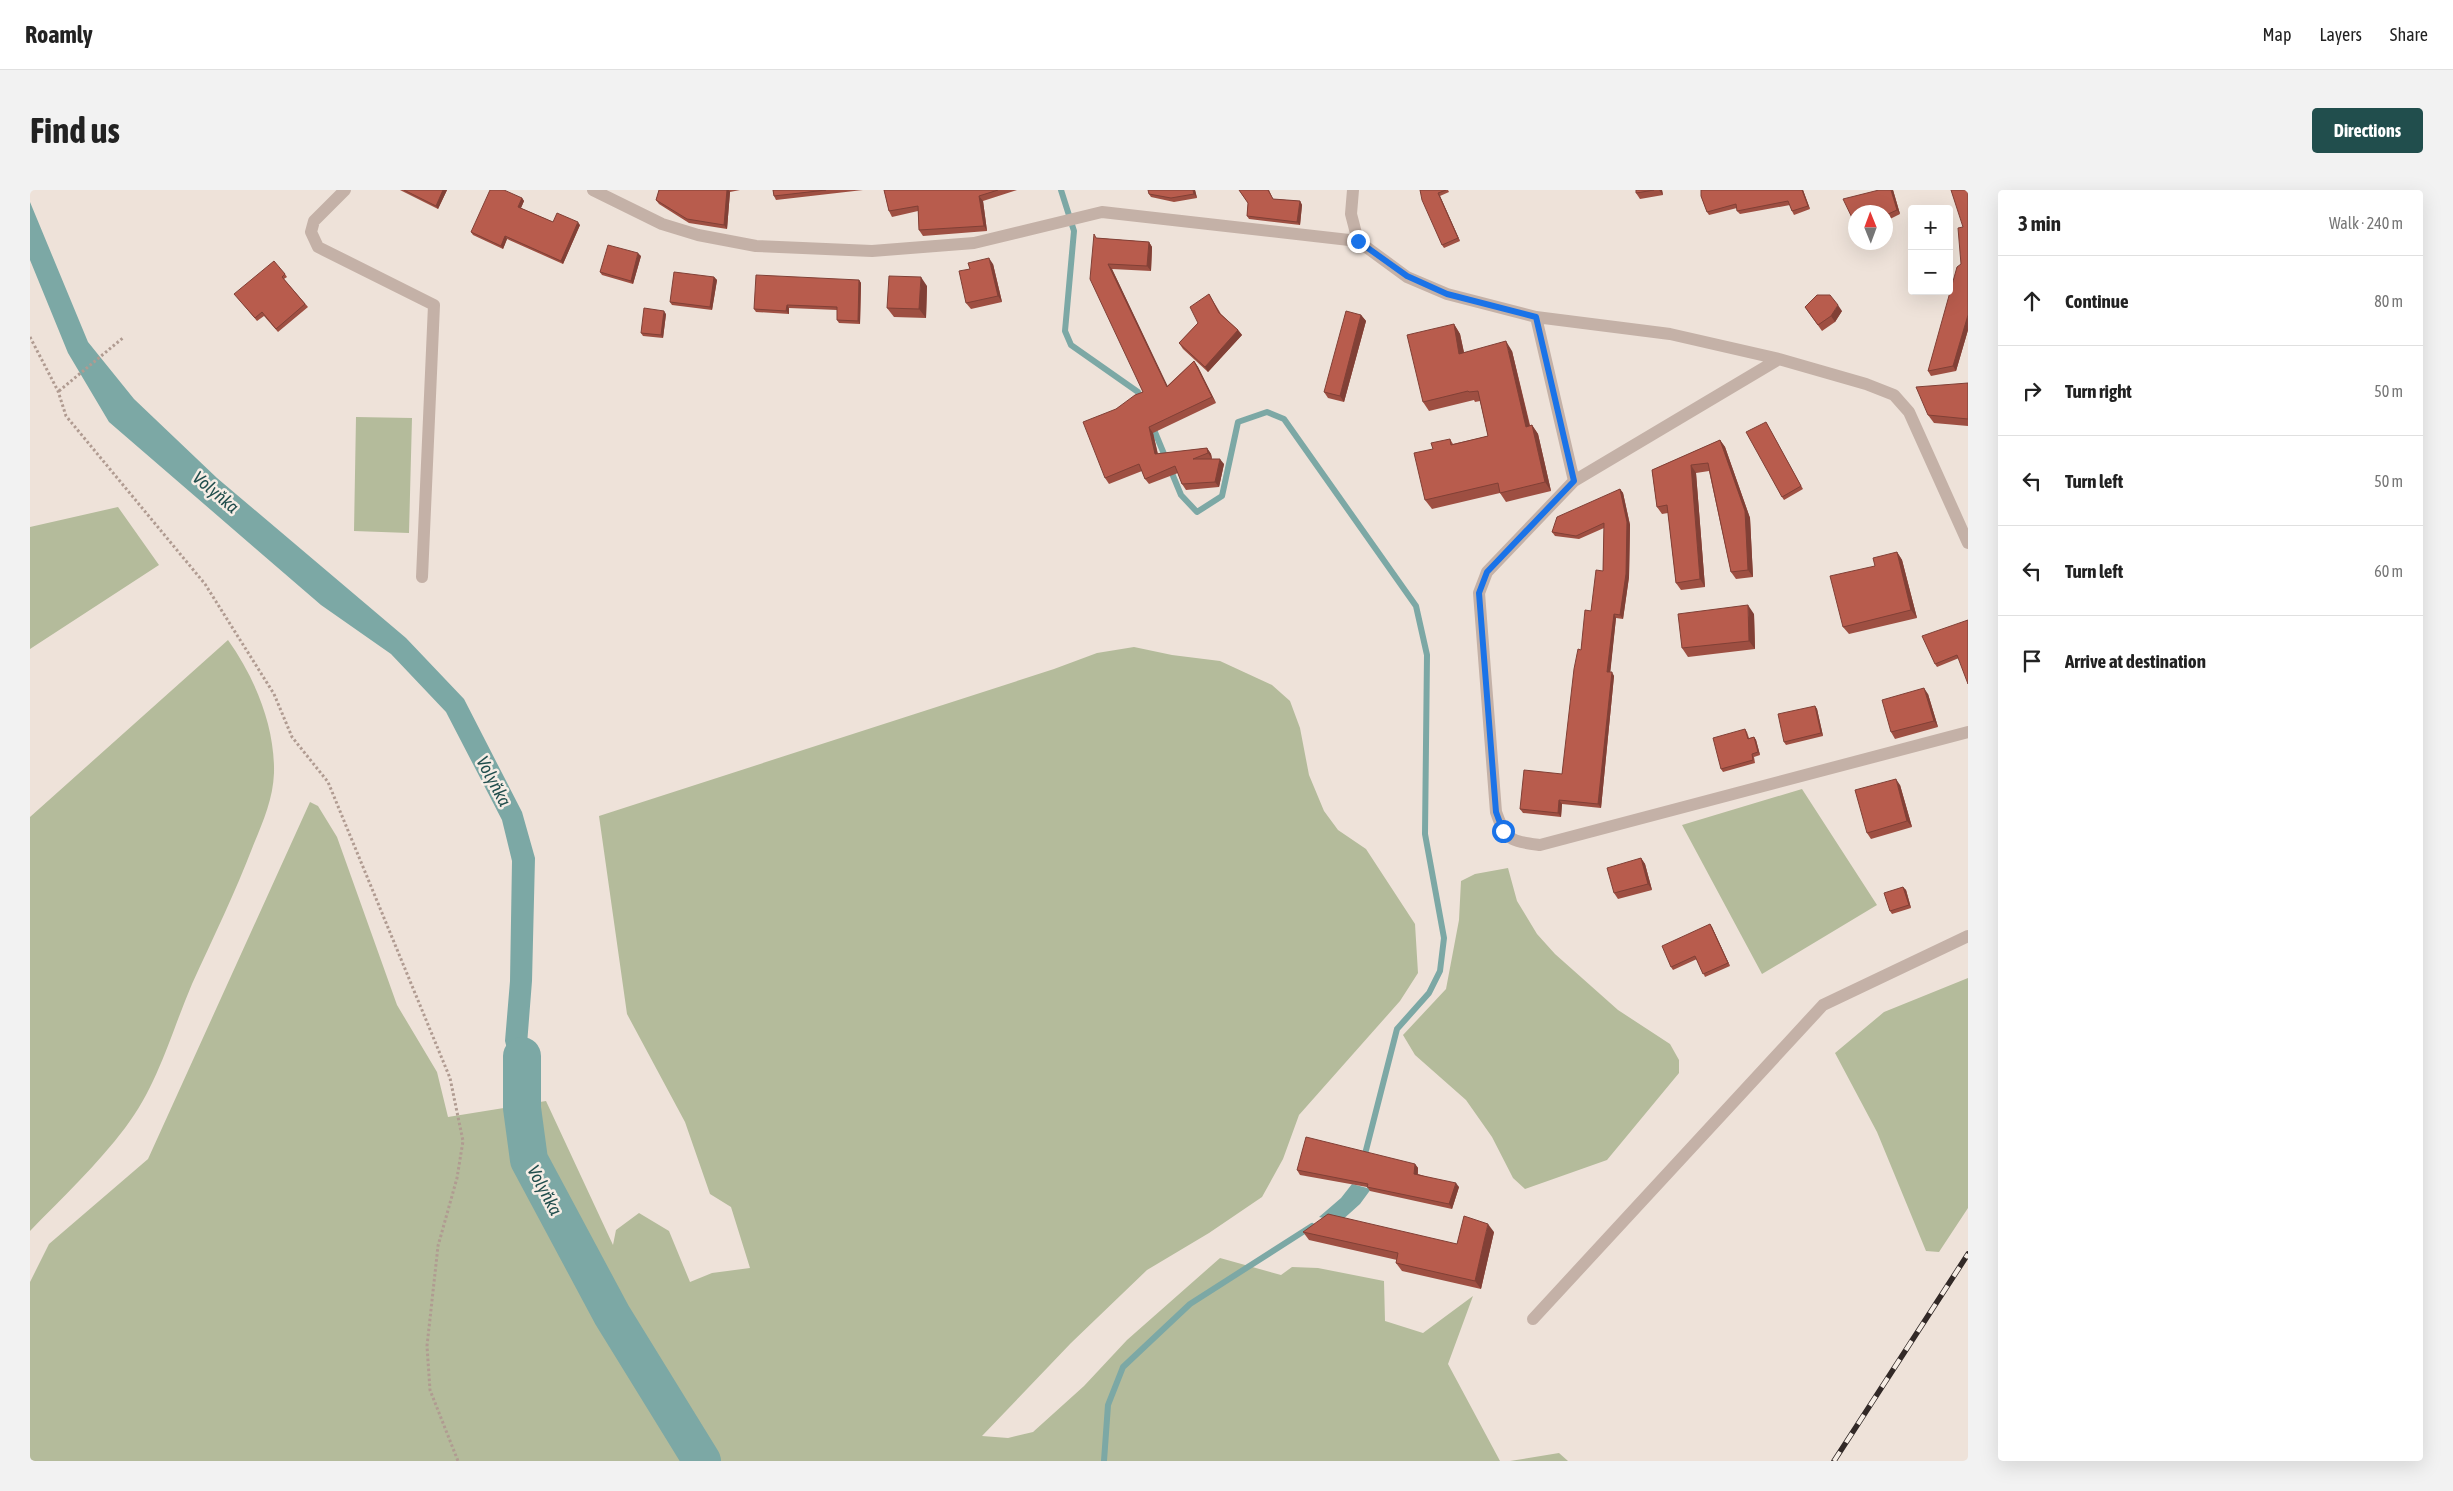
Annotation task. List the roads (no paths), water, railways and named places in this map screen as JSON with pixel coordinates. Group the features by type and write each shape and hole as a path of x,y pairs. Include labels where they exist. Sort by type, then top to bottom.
{"street":[{"path":"345,190 314,221 311,232 318,247 434,305 422,577"},
{"path":"593,190 662,224 698,235 756,246 872,251 974,243 1102,212 1358,241 1407,276 1439,290 1536,317 1670,334 1779,359 1866,384 1894,395 1909,412 1968,543"},
{"path":"1353,190 1350,214 1358,241"},
{"path":"1536,317 1574,481"},
{"path":"1779,359 1574,481 1487,572 1479,593 1496,812 1503,831 1516,842 1540,845 1968,732"},
{"path":"1533,1319 1823,1005 1968,936"}],"water":[{"path":"30,202 88,342 134,399 217,478 406,638 464,699 522,812 535,858 532,981 522,1108 505,1041 510,981 512,861 502,820 446,712 391,654 321,605 109,422 68,353 30,260"},
{"path":"1352,1184 1371,1189 1360,1204 1340,1222 1319,1217 1341,1198"}],"waterway":[{"path":"1061,190 1074,231 1065,331 1071,345 1138,392 1142,400"},
{"path":"1152,425 1181,495 1197,512 1222,496 1238,422 1267,412 1284,419 1416,606 1427,655 1425,834 1444,938 1440,971 1429,993 1397,1029 1364,1158"},
{"name":"Volyňka","path":"522,1056 522,1108 529,1160 612,1315 702,1461"},
{"path":"1104,1461 1108,1405 1123,1367 1190,1304 1312,1226"}],"railway":[{"path":"1834,1461 1968,1254"}]}
